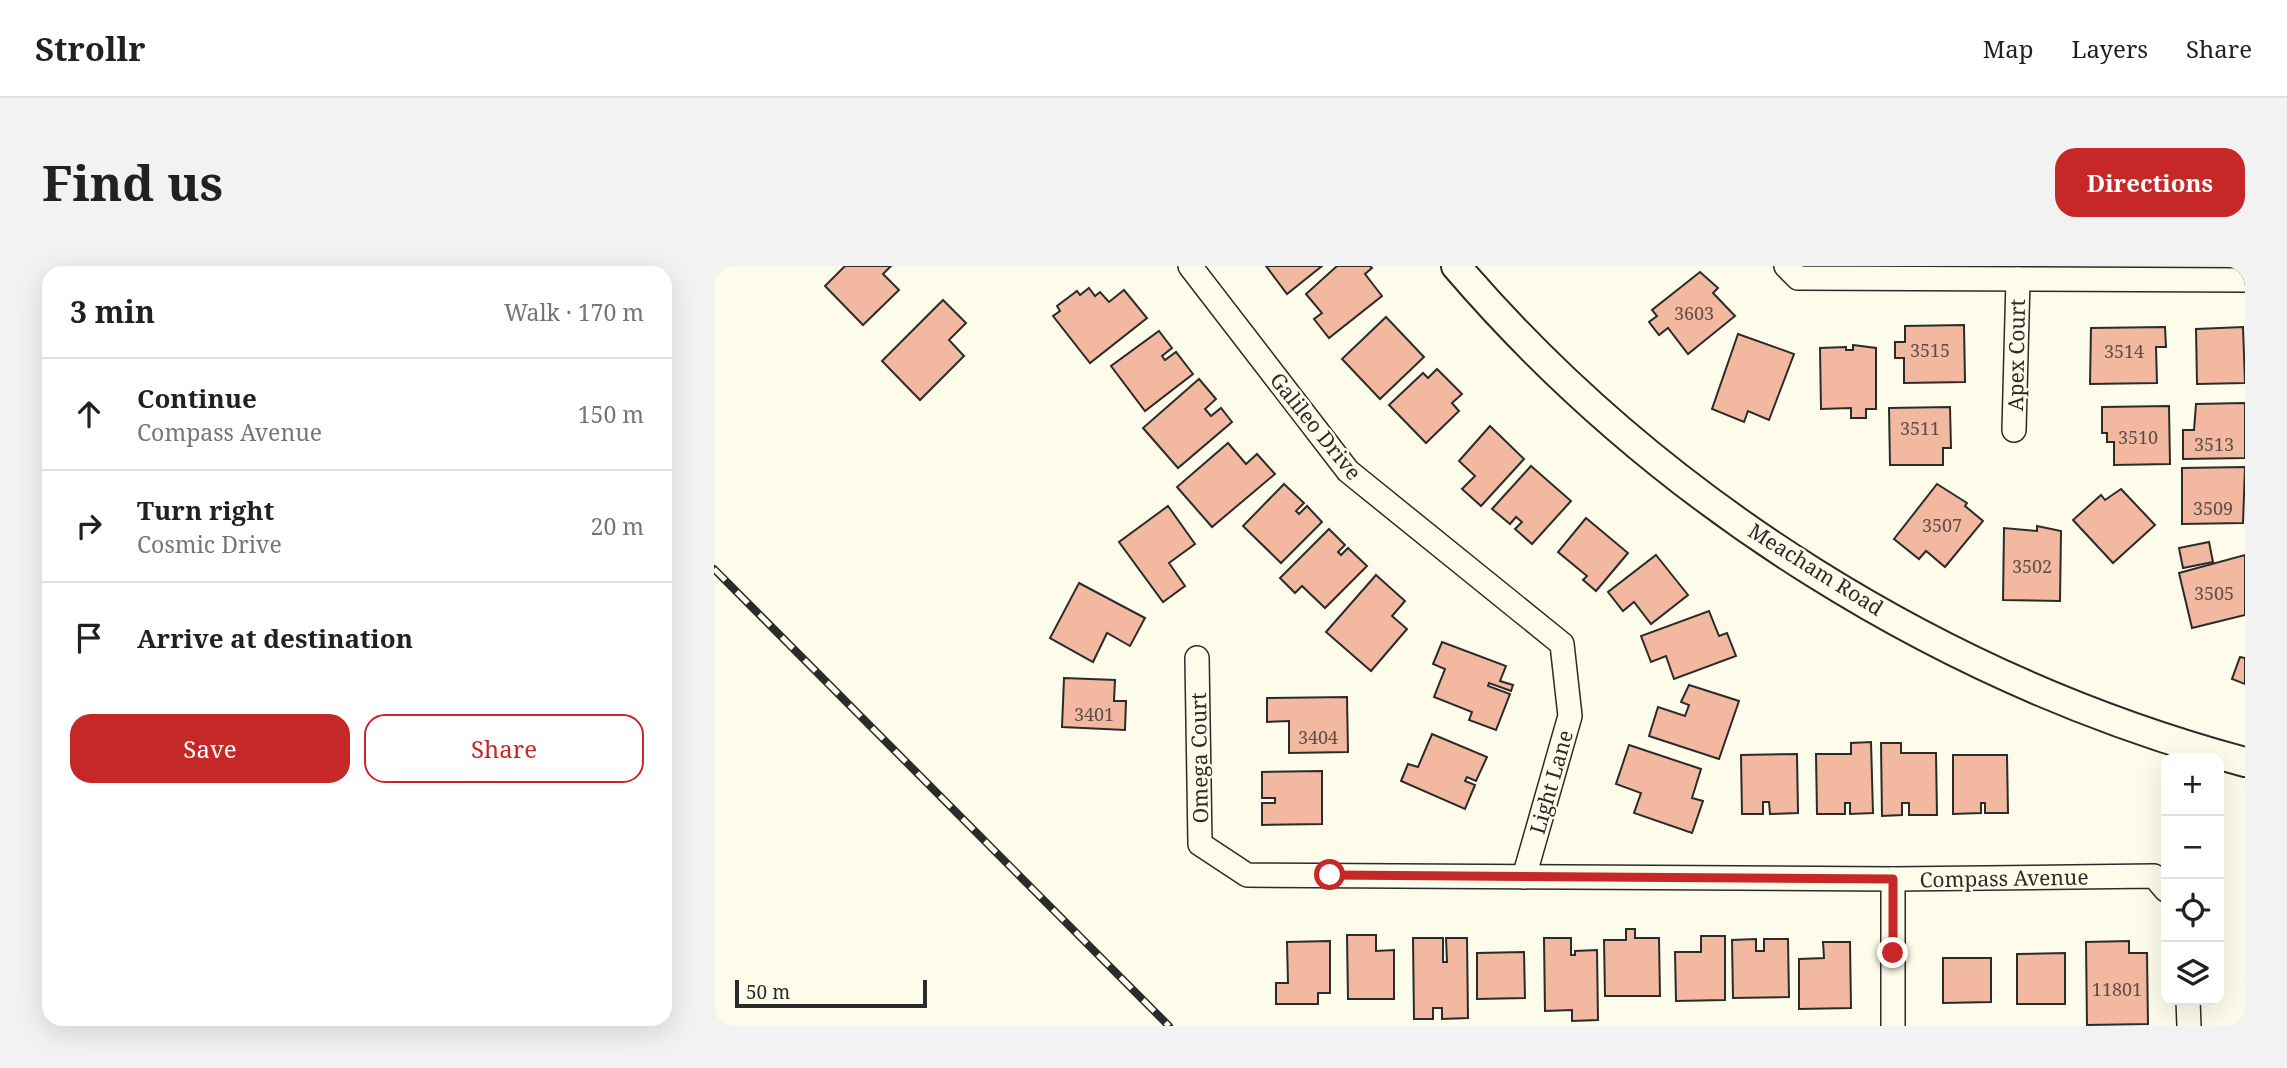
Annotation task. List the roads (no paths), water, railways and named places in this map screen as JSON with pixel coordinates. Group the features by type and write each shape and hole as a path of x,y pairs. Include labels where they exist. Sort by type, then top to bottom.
{"street":[{"name":"Galileo Drive","path":"1191,266 1348,471 1562,644"},
{"name":"Meacham Road","path":"1455,266 1526,342 1653,457 1721,509 1815,573 1914,630 1991,669 2096,714 2245,762"},
{"path":"1792,272 2018,279 2245,280"},
{"name":"Apex Court","path":"2014,430 2018,279"},
{"name":"Light Lane","path":"1524,877 1570,716 1562,644"},
{"name":"Omega Court","path":"1197,658 1200,844 1247,875"},
{"name":"Compass Avenue","path":"1247,875 1893,879 2154,876 2161,884"},
{"path":"1893,879 1893,1026"},
{"path":"2188,1005 2189,1026"}],"railway":[{"path":"714,569 1169,1026"}]}
